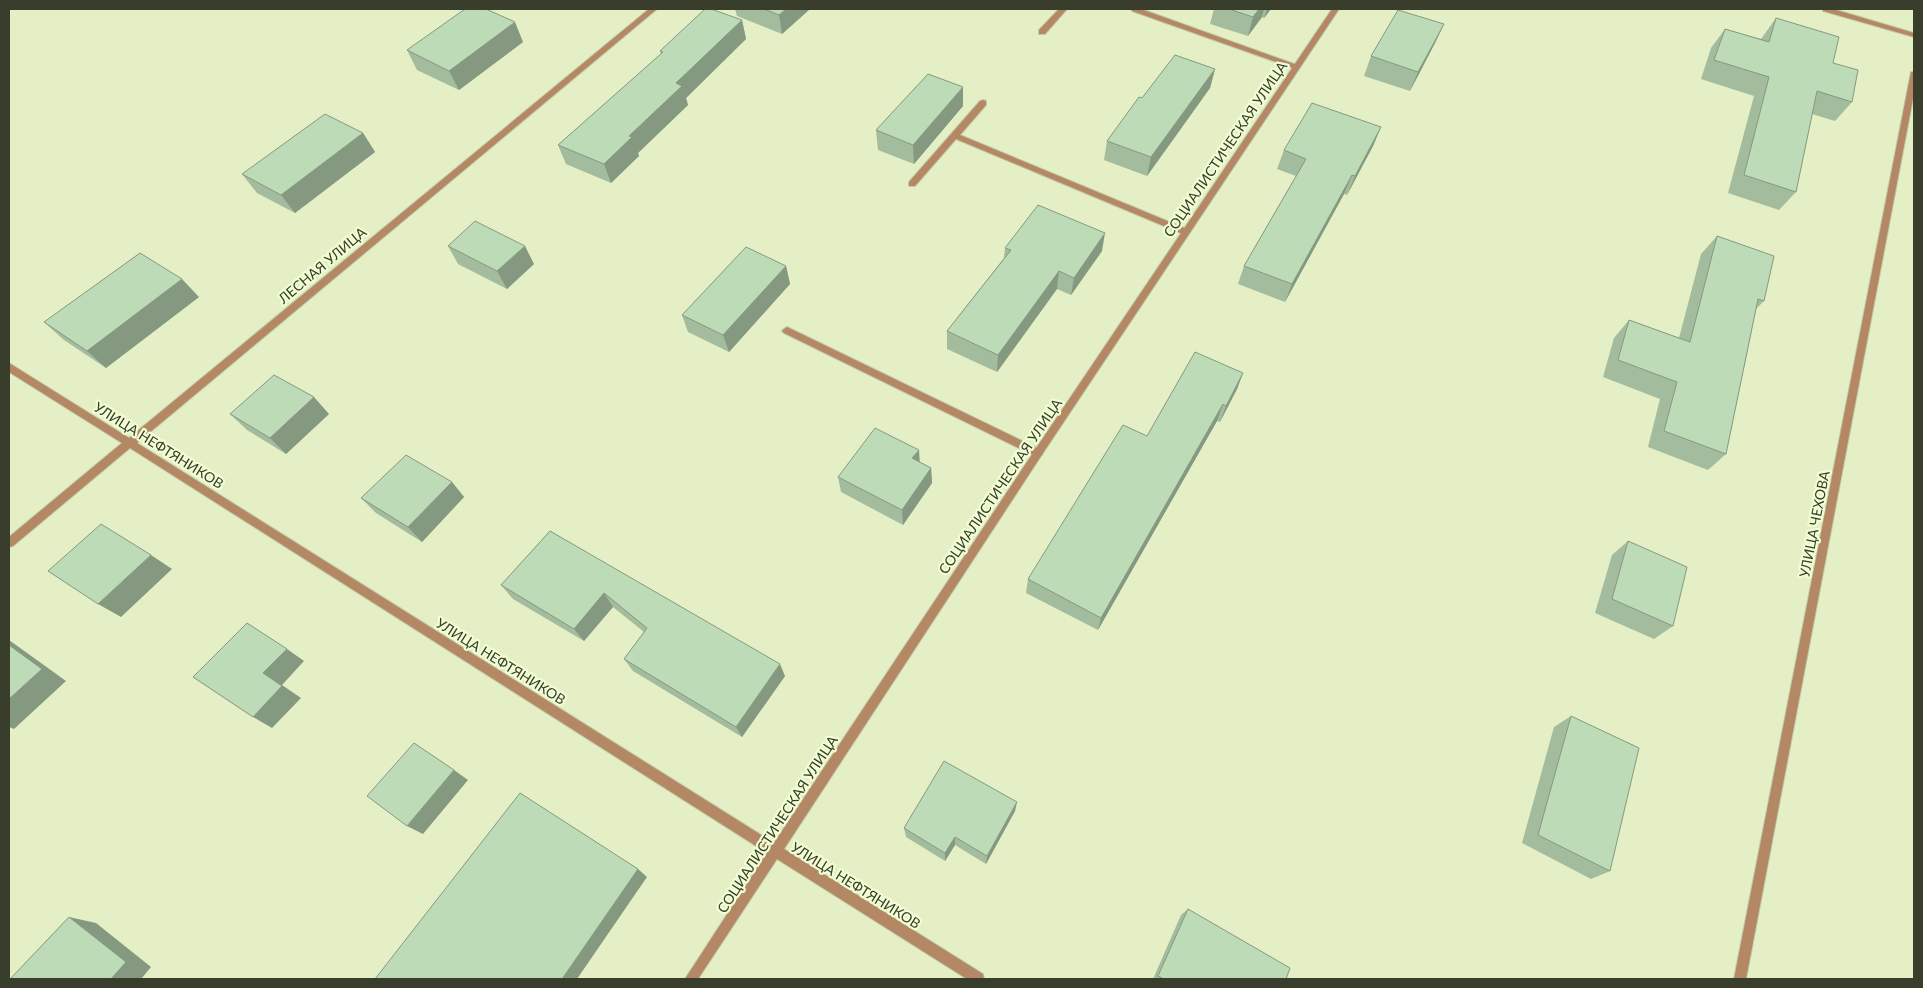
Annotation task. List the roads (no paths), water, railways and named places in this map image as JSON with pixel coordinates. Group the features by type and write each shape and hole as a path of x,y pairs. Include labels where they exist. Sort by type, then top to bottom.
{"street":[{"name":"ЛЕСНАЯ УЛИЦА","path":"9,543 653,9"},
{"path":"1042,32 1063,9"},
{"path":"1135,9 1296,66"},
{"name":"СОЦИАЛИСТИЧЕСКАЯ УЛИЦА","path":"691,979 1038,453 1335,9"},
{"path":"1826,9 1914,36"},
{"name":"УЛИЦА ЧЕХОВА","path":"1740,979 1914,74"},
{"path":"912,184 983,104"},
{"path":"955,136 1186,232"},
{"path":"787,331 1038,453"},
{"name":"УЛИЦА НЕФТЯНИКОВ","path":"9,367 978,979"}]}
